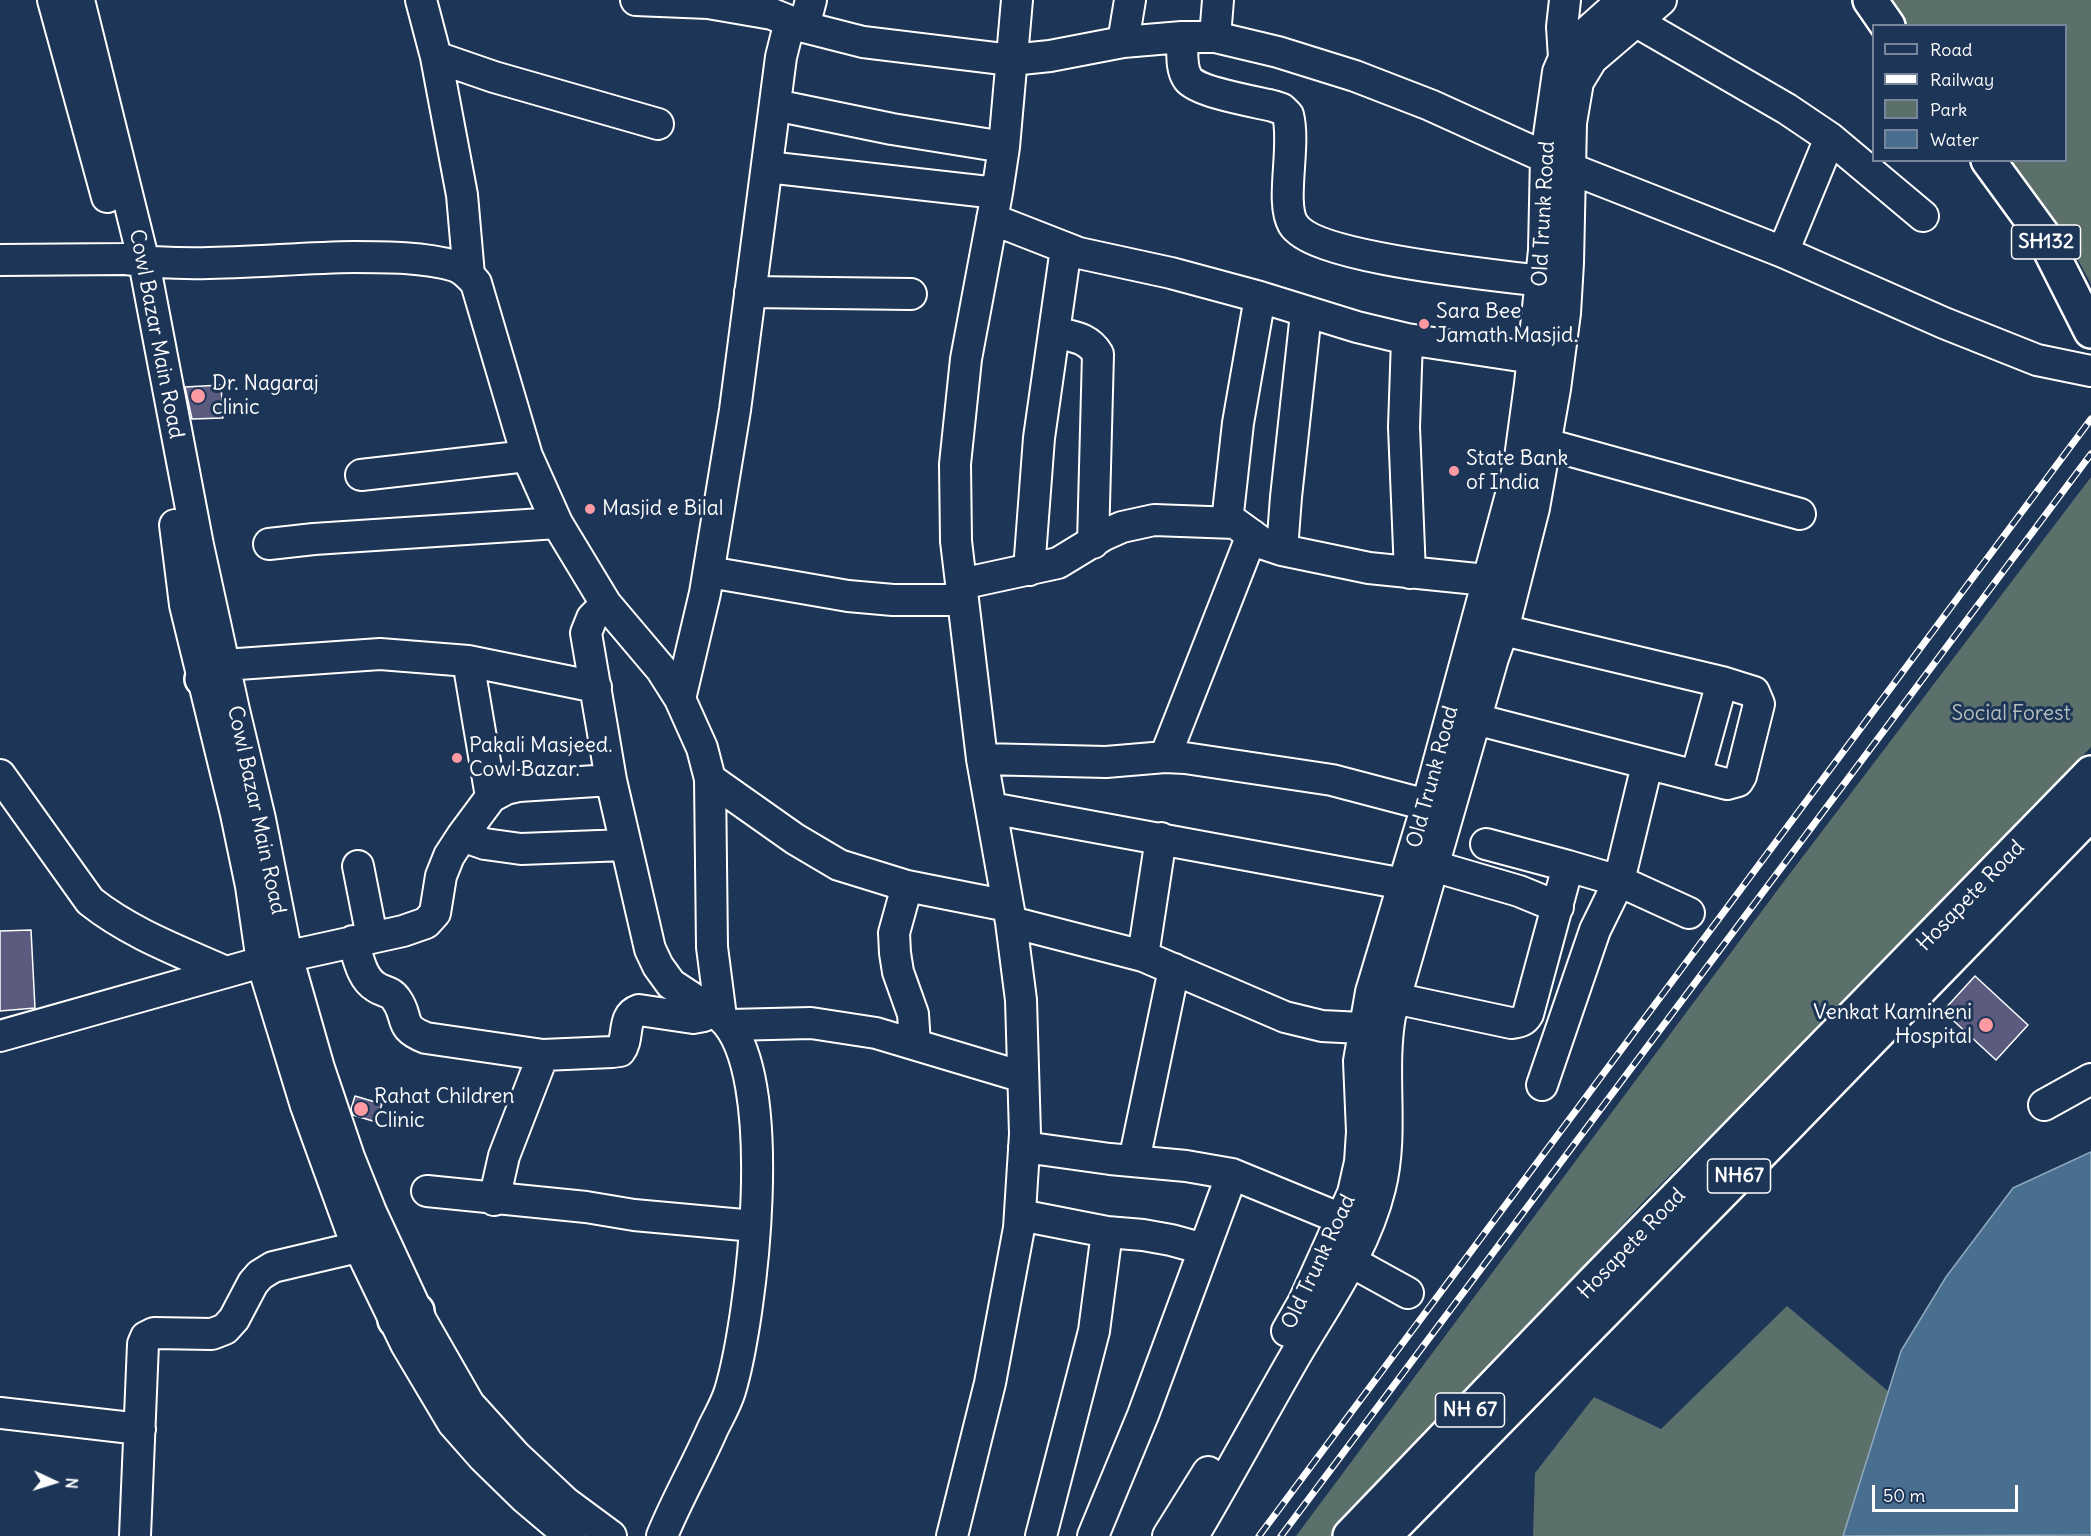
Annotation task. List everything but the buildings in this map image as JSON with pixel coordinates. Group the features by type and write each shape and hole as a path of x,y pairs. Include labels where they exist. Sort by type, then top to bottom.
{"main road":[{"path":"1870,0 1887,24"},
{"name":"SH132","path":"1989,162 2042,234 2091,331"},
{"name":"Hosapete Road","path":"1350,1536 2091,772"},
{"name":"Hosapete Road","path":"1384,1536 2088,822"}],"street":[{"path":"53,0 134,261"},
{"name":"Cowl Bazar Main Road","path":"79,0 134,261 186,605 217,672 260,819 275,959 319,1068 406,1316 469,1404 516,1456 565,1502 611,1536"},
{"path":"422,0 436,57 462,195 469,275"},
{"path":"636,0 734,4 772,14 802,16 863,42 1011,60 1050,56 1123,42 1182,37 1215,37 1278,52 1355,76 1430,105 1558,162 1783,252 1944,323 2037,360 2091,371"},
{"path":"952,1536 990,1383 1019,1228 1024,1147 1021,1000 1009,914 982,759 956,541 955,464 966,360 1004,147 1017,0"},
{"path":"1123,42 1130,0"},
{"path":"1215,37 1218,0"},
{"path":"1564,0 1562,27 1564,58"},
{"path":"710,779 795,839 839,865 1009,914 1143,956 1285,1017 1322,1026 1375,1029 1394,998 1503,630 1501,582 1534,508 1546,444 1565,313 1568,263 1558,162 1571,123 1578,82 1629,11 1661,0"},
{"path":"1629,11 1787,108 1830,138 1923,216"},
{"name":"Old Trunk Road","path":"1168,1536 1244,1414 1303,1303 1380,1187 1386,1144 1385,1060 1375,1029 1371,992 1427,805 1501,582 1519,465 1544,250 1558,162 1558,72 1564,58 1577,41 1629,11"},
{"path":"680,699 709,572 735,410 781,57 802,16"},
{"path":"1182,37 1183,70 1188,80 1199,88 1273,106 1288,115 1292,141 1288,208 1293,225 1304,235 1327,245 1392,261 1541,281"},
{"path":"436,57 494,77 658,124"},
{"path":"775,105 892,129 1004,147"},
{"path":"1783,252 1830,138"},
{"path":"767,167 995,206 1066,248 1260,297 1306,313 1407,339 1533,358"},
{"path":"1029,570 1039,438 1066,248"},
{"path":"0,260 218,262 391,257 455,267 469,275 476,283 527,456 557,524 589,580 606,604 661,669 680,699 702,748 710,779 712,947 720,1017"},
{"path":"750,292 911,294"},
{"path":"1165,757 1239,529 1238,423 1260,297"},
{"path":"1282,550 1306,313"},
{"path":"1054,332 1085,340 1098,354 1093,543"},
{"path":"1407,339 1404,427 1410,573"},
{"path":"1546,444 1800,514"},
{"path":"361,475 527,456"},
{"path":"709,572 848,596 893,600 962,592 1058,563 1122,527 1154,520 1239,529 1264,544 1282,550 1369,568 1501,582"},
{"path":"269,544 314,539 557,524"},
{"path":"606,604 592,618 586,633 611,780 650,948 658,966 671,984 720,1017 744,1055 757,1135 754,1226 744,1323 730,1392 662,1536"},
{"path":"1476,718 1647,765 1727,784 1738,781 1741,776 1759,704 1754,692 1722,682 1503,630"},
{"path":"217,672 380,654 468,661 596,687"},
{"path":"468,661 491,797"},
{"path":"1696,776 1722,682"},
{"path":"982,759 1106,762 1165,757 1332,780 1427,805"},
{"path":"1542,1085 1595,930 1618,881 1647,765"},
{"path":"0,775 12,813 90,901 106,914 138,932 226,972"},
{"path":"0,1036 226,972 402,931 426,922 435,913 441,876 449,856 491,797 506,789 519,786 611,780"},
{"path":"991,808 1404,884"},
{"path":"462,836 503,848 521,849 625,845"},
{"path":"1143,956 1161,838"},
{"path":"1486,844 1618,881 1689,913"},
{"path":"358,866 365,977 376,987 392,993 399,1002 406,1026 414,1034 426,1038 543,1055 620,1051 624,1046 628,1019 633,1012 639,1010 693,1018 704,1016 811,1023 876,1033 1023,1077"},
{"path":"1433,866 1519,891 1558,906"},
{"path":"1394,998 1511,1023 1519,1022 1528,1014 1568,866"},
{"path":"907,886 894,933 898,972 913,1014 915,1044"},
{"path":"275,959 306,1106 358,1247 406,1316 406,1344 453,1424 525,1498 570,1536"},
{"path":"1134,1161 1174,969"},
{"name":"Old Trunk Road","path":"1193,1536 1233,1470 1350,1261 1354,1225 1353,1193 1360,1162 1362,1132 1359,1061 1375,1029"},
{"path":"494,1200 504,1156 543,1055"},
{"path":"2044,1105 2091,1079"},
{"path":"1024,1147 1186,1166 1232,1174 1354,1225"},
{"path":"1093,1536 1143,1415 1232,1174"},
{"path":"426,1191 754,1226"},
{"path":"1020,1215 1107,1232 1143,1235 1204,1249"},
{"path":"1041,1536 1094,1331 1107,1232"},
{"path":"135,1536 143,1344 146,1336 154,1333 212,1334 225,1329 234,1319 253,1283 260,1275 273,1268 358,1247"},
{"path":"1350,1261 1408,1293"},
{"path":"0,1413 140,1429"}],"green space":[{"path":"1882,0 2091,0 2091,284 2064,234 2007,162 2067,162 2067,24 1900,24"},
{"name":"Social Forest","path":"2091,477 2091,747 1846,1001 1647,1198 1335,1536 1296,1536 1785,880"},
{"path":"1787,1306 1888,1391 1843,1536 1533,1536 1535,1473 1594,1397 1661,1429"}],"water":[{"path":"2091,1152 2091,1535 1843,1536 1901,1351 1946,1277 2013,1188"}],"railway":[{"path":"1259,1536 2091,419"},
{"path":"1281,1536 2091,454"}],"place":[{"name":"Sara Bee Jamath Masjid.","path":"1424,324"},
{"name":"Dr. Nagaraj clinic","path":"198,396"},
{"name":"State Bank of India","path":"1454,471"},
{"name":"Masjid e Bilal","path":"590,509"},
{"name":"Pakali Masjeed. Cowl Bazar.","path":"457,758"},
{"name":"Venkat Kamineni Hospital","path":"1986,1025"},
{"name":"Rahat Children Clinic","path":"361,1109"}]}
